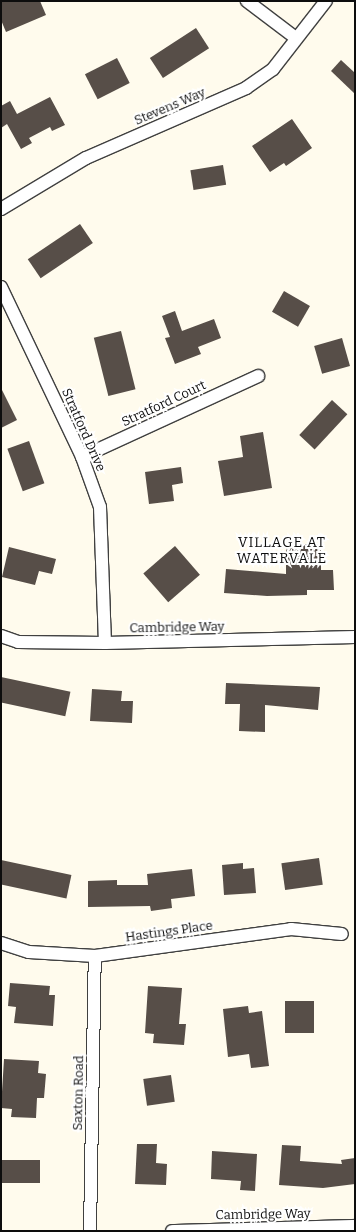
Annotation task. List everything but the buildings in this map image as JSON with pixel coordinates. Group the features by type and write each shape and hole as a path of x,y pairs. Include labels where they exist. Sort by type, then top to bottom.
{"street":[{"path":"247,1 296,38"},
{"name":"Stevens Way","path":"1,209 86,158 246,88 273,69 326,1"},
{"name":"Stratford Drive","path":"1,287 82,456 100,507 105,643"},
{"name":"Stratford Court","path":"82,456 258,376"},
{"name":"Cambridge Way","path":"1,636 18,642 105,643 355,637"},
{"name":"Hastings Place","path":"1,943 29,952 95,956 291,929 342,934"},
{"name":"Saxton Road","path":"90,1231 95,956"},
{"name":"Cambridge Way","path":"172,1231 355,1226"}],"district":[{"name":"VILLAGE AT WATERVALE","path":"282,552"}]}
